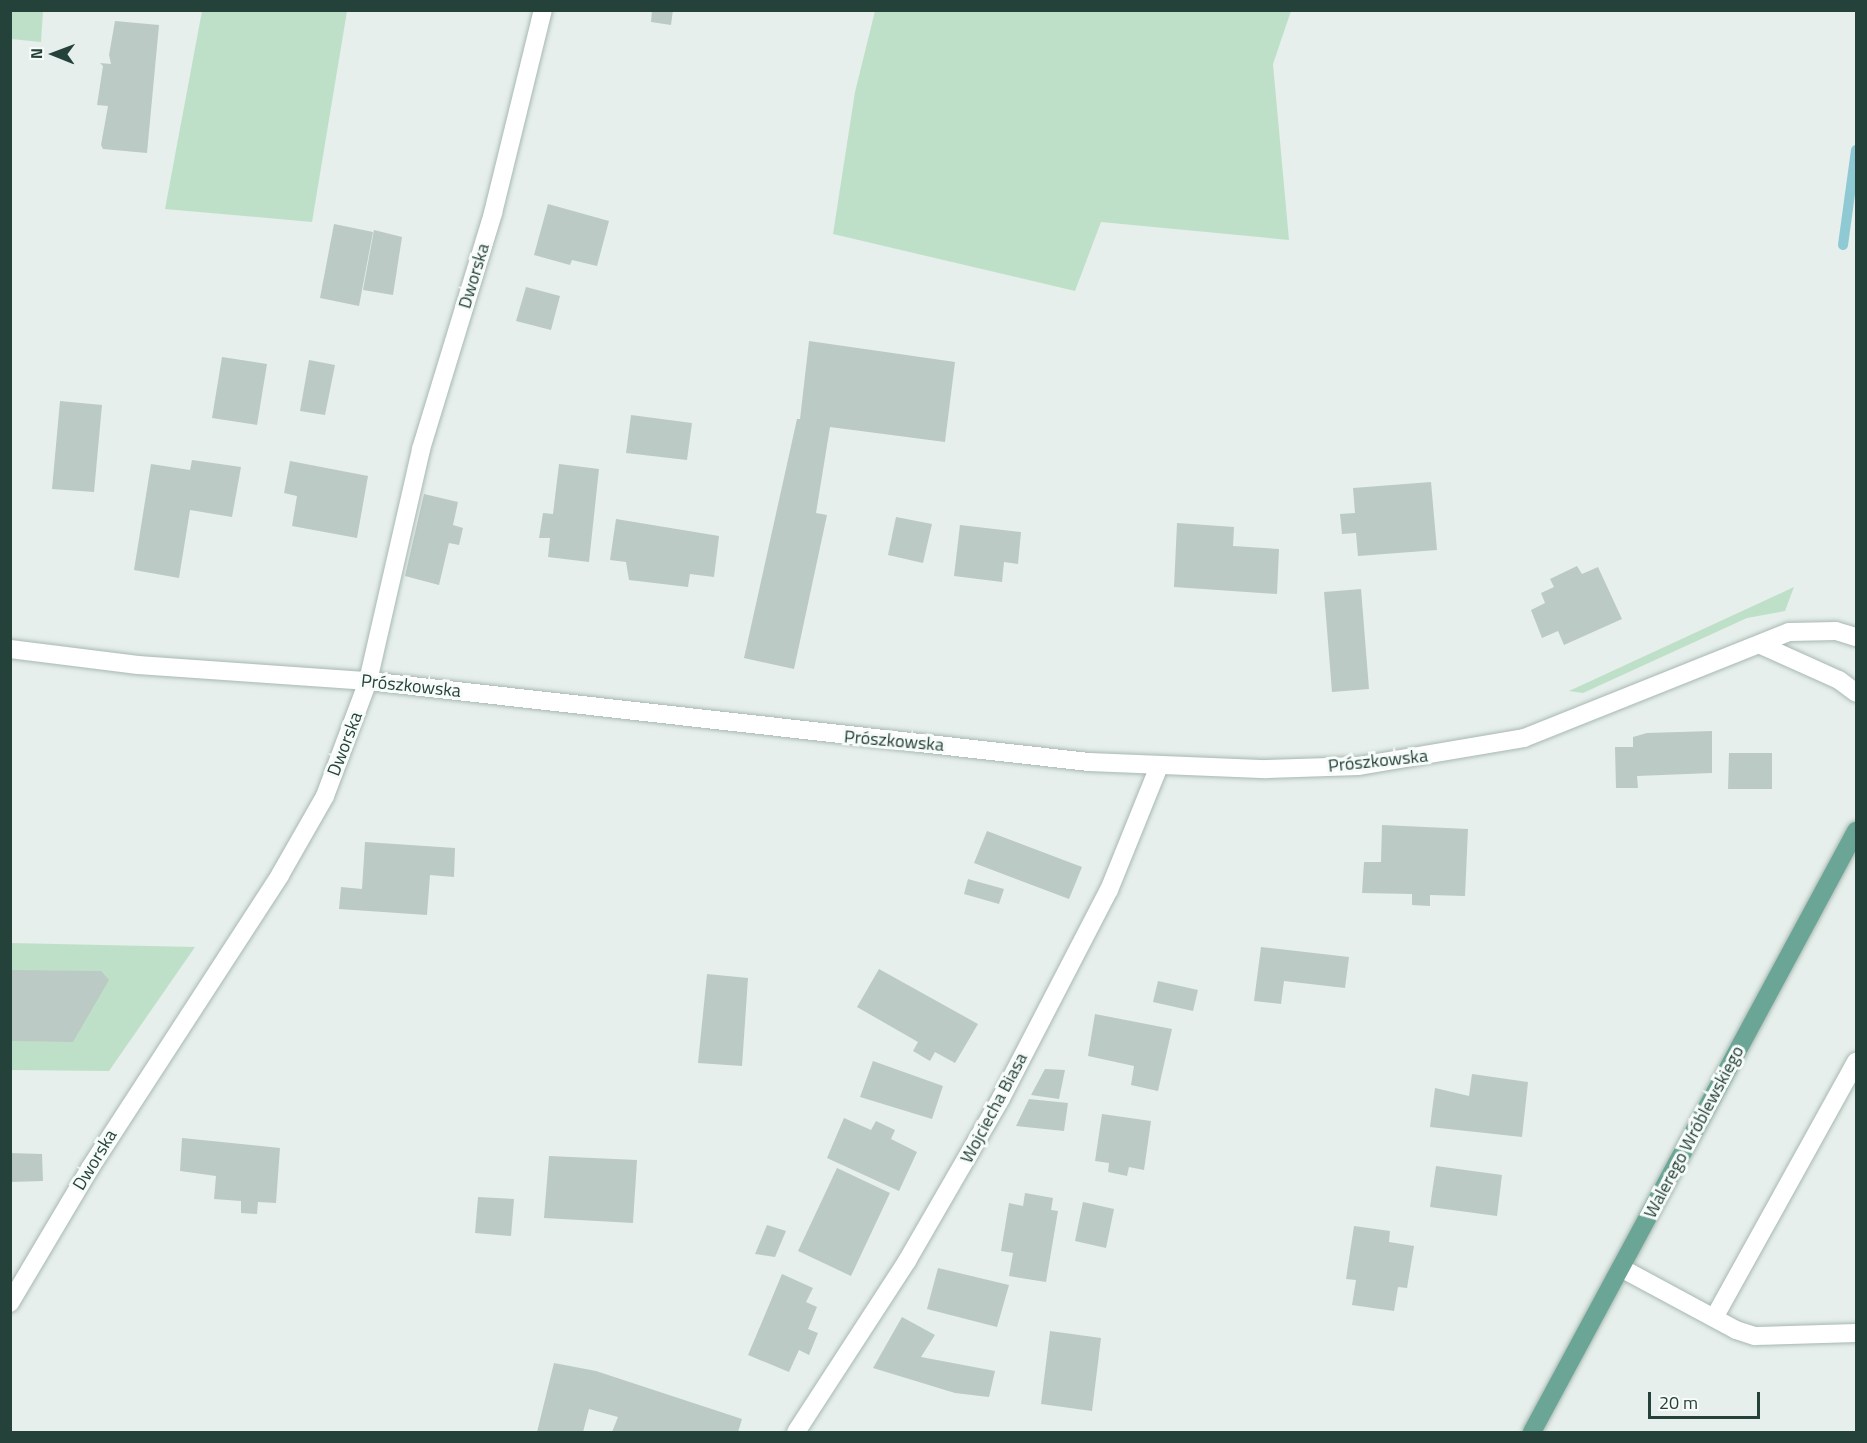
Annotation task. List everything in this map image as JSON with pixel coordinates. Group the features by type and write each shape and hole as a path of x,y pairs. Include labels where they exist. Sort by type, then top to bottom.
{"main road":[{"name":"Walerego Wróblewskiego","path":"1532,1432 1857,831"}],"street":[{"name":"Dworska","path":"10,1303 90,1168 285,865 325,796 368,681 421,448 493,213 543,10"},
{"name":"Prószkowska","path":"10,649 138,665 368,681 808,733 1159,766 1359,766 1472,749 1524,738 1719,658 1761,645 1789,632 1808,629 1857,637"},
{"path":"1761,645 1839,680 1857,693"},
{"name":"Wojciecha Biasa","path":"796,1432 908,1261 1001,1098 1109,890 1159,766"},
{"path":"1714,1318 1855,1067"},
{"path":"1621,1268 1714,1318 1755,1336 1857,1333"}],"green space":[{"path":"10,11 43,11 41,42 11,39"},
{"path":"202,11 347,11 312,222 165,209"},
{"path":"875,11 1291,11 1273,64 1289,240 1101,222 1075,291 833,234 855,92"},
{"path":"1794,587 1785,611 1747,618 1583,693 1569,691"},
{"path":"11,943 195,947 109,1071 11,1070"}],"building":[{"path":"652,10 673,10 671,25 651,22"},
{"path":"115,21 159,25 147,153 103,149 101,145 108,106 97,105 103,66 100,63 111,64 109,55"},
{"path":"548,204 609,221 597,266 572,260 570,265 534,255"},
{"path":"334,224 373,232 359,306 320,298"},
{"path":"374,230 402,237 393,295 363,290"},
{"path":"526,287 560,296 551,330 516,321"},
{"path":"809,341 955,362 945,442 830,427 816,513 827,515 794,669 744,658 797,419 800,419"},
{"path":"222,357 267,364 257,425 212,418"},
{"path":"309,360 335,365 325,415 300,411"},
{"path":"60,401 102,405 94,492 52,489"},
{"path":"631,415 692,423 687,460 626,453"},
{"path":"192,460 241,467 232,517 190,510 179,578 134,570 151,464 190,470"},
{"path":"290,461 368,476 357,538 292,526 297,496 284,493"},
{"path":"559,464 599,469 589,562 548,557 550,538 539,538 543,513 553,514"},
{"path":"1431,482 1437,550 1358,556 1356,533 1342,534 1340,514 1355,513 1353,488"},
{"path":"424,494 458,502 453,525 463,528 459,545 449,543 439,585 405,576"},
{"path":"896,517 932,524 923,563 888,555"},
{"path":"616,519 719,536 714,577 690,574 688,587 629,580 626,562 610,560"},
{"path":"1177,523 1234,527 1233,546 1279,549 1277,594 1174,587"},
{"path":"960,525 1021,532 1018,564 1004,562 1002,582 954,576"},
{"path":"1577,566 1582,574 1598,567 1622,619 1564,645 1558,631 1542,638 1531,610 1545,603 1541,593 1554,587 1550,579"},
{"path":"1361,589 1369,689 1332,692 1324,592"},
{"path":"1712,731 1712,773 1637,776 1638,788 1616,788 1615,747 1633,747 1633,737 1647,733"},
{"path":"1729,753 1772,753 1772,789 1728,789"},
{"path":"1382,825 1468,829 1465,896 1430,895 1430,906 1412,905 1412,894 1362,893 1364,862 1381,862"},
{"path":"987,831 1082,867 1069,899 974,863"},
{"path":"365,842 455,848 454,877 430,875 427,915 339,909 341,887 362,889"},
{"path":"968,879 1004,889 999,904 964,894"},
{"path":"1261,947 1349,957 1345,988 1284,981 1281,1004 1254,1001"},
{"path":"879,969 978,1024 955,1063 935,1052 930,1061 913,1051 918,1042 857,1007"},
{"path":"10,970 101,971 109,980 73,1042 10,1041"},
{"path":"707,974 748,978 742,1066 698,1063"},
{"path":"1158,981 1198,990 1193,1011 1153,1002"},
{"path":"1095,1014 1172,1029 1158,1091 1131,1085 1134,1066 1088,1056"},
{"path":"873,1061 943,1086 932,1119 860,1097"},
{"path":"1045,1069 1065,1070 1059,1099 1031,1095"},
{"path":"1472,1074 1528,1082 1522,1137 1430,1127 1435,1088 1469,1096"},
{"path":"1029,1099 1068,1103 1064,1131 1016,1126"},
{"path":"1102,1114 1151,1121 1144,1170 1129,1167 1127,1176 1108,1172 1109,1163 1095,1161"},
{"path":"844,1118 871,1130 876,1121 895,1130 891,1139 917,1152 899,1191 827,1158"},
{"path":"182,1138 280,1148 276,1203 258,1202 257,1214 241,1213 241,1201 214,1199 216,1176 180,1171"},
{"path":"10,1153 42,1154 43,1181 10,1182"},
{"path":"549,1156 637,1160 633,1223 544,1218"},
{"path":"1436,1166 1502,1175 1497,1216 1430,1207"},
{"path":"837,1168 890,1193 851,1276 798,1251"},
{"path":"1025,1193 1053,1198 1051,1210 1058,1211 1046,1282 1009,1276 1013,1253 1001,1251 1009,1203 1023,1206"},
{"path":"478,1197 514,1199 511,1236 475,1233"},
{"path":"1083,1202 1114,1209 1106,1248 1075,1241"},
{"path":"767,1225 786,1231 775,1257 755,1254"},
{"path":"1354,1226 1390,1231 1389,1242 1414,1246 1407,1288 1398,1287 1394,1311 1352,1305 1356,1280 1346,1279"},
{"path":"938,1268 1009,1285 997,1327 927,1309"},
{"path":"782,1274 813,1288 806,1302 817,1307 808,1329 818,1333 809,1355 799,1350 789,1372 748,1355"},
{"path":"902,1317 935,1335 921,1357 995,1371 989,1397 955,1393 873,1368"},
{"path":"1050,1331 1101,1338 1092,1411 1041,1404"},
{"path":"554,1363 596,1371 742,1419 738,1432 612,1432 618,1417 589,1409 583,1432 537,1432"}],"waterway":[{"path":"1843,245 1856,150"}]}
